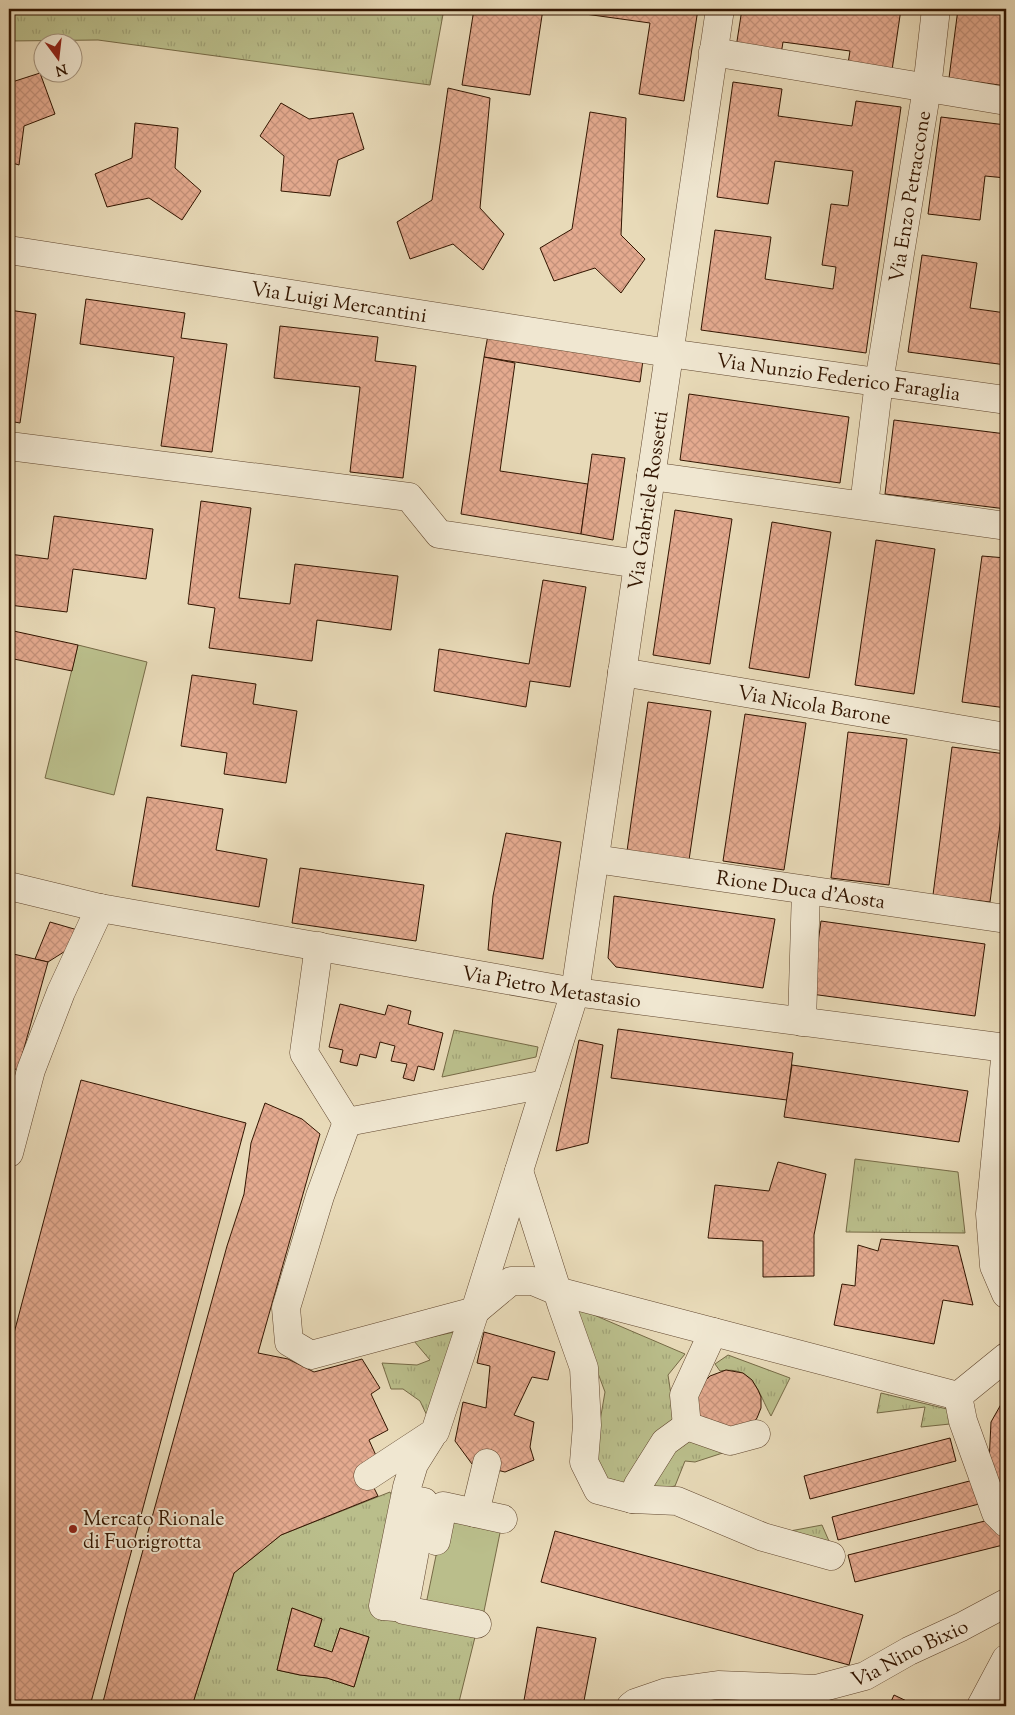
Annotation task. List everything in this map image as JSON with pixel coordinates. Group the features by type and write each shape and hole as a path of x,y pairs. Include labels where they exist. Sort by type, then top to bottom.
{"street":[{"name":"Via Gabriele Rossetti","path":"422,1614 404,1610 424,1502 414,1500 395,1607 383,1606 407,1487 414,1464 435,1432 575,992 720,9"},
{"name":"Via Enzo Petraccone","path":"864,504 879,382 927,88 936,9"},
{"path":"713,52 1006,100"},
{"name":"Via Luigi Mercantini","path":"9,250 669,353"},
{"name":"Via Nunzio Federico Faraglia","path":"669,353 1006,400"},
{"path":"9,446 409,496 439,534 638,564"},
{"path":"651,476 864,504 1006,526"},
{"name":"Via Nicola Barone","path":"622,672 1006,737"},
{"name":"Rione Duca d'Aosta","path":"595,859 1006,919"},
{"name":"Via Pietro Metastasio","path":"9,886 100,908 575,992 1006,1049"},
{"path":"802,1022 806,890"},
{"path":"9,1150 31,1070 54,1009 100,908"},
{"path":"319,946 304,1053 347,1122"},
{"path":"1006,1049 1002,1143 990,1214 994,1266 1006,1294"},
{"path":"347,1122 546,1084"},
{"path":"347,1122 320,1196 286,1308 289,1342 311,1355 475,1311 510,1280 533,1281 557,1291 713,1332 961,1409"},
{"path":"519,1171 557,1291 584,1368 587,1425 584,1462 598,1490 632,1499 677,1501 763,1537 831,1556"},
{"path":"687,1426 684,1395 713,1332"},
{"path":"961,1409 1006,1356"},
{"path":"961,1409 996,1513 1006,1523"},
{"path":"632,1499 638,1485 665,1442 687,1426"},
{"path":"687,1426 730,1441 756,1434"},
{"path":"368,1476 435,1432"},
{"path":"475,1513 487,1464"},
{"path":"478,1624 422,1614 442,1506 503,1519"},
{"name":"Via Nino Bixio","path":"631,1706 668,1692 718,1684 816,1689 865,1676 1006,1603"},
{"path":"981,1706 1006,1659"}],"green space":[{"path":"9,9 444,9 430,85 98,40 82,40 82,32 32,32 32,41 9,41"},
{"path":"78,645 147,662 114,795 45,778"},
{"path":"454,1030 538,1047 536,1057 442,1077"},
{"path":"855,1159 958,1172 965,1233 846,1232"},
{"path":"573,1306 685,1354 668,1375 675,1421 630,1488 606,1486 593,1462 605,1392"},
{"path":"454,1332 430,1422 420,1401 403,1389 391,1389 382,1363 417,1365 430,1360 414,1341"},
{"path":"728,1355 790,1378 771,1416 758,1390 748,1377 740,1372 731,1370 720,1371 715,1364"},
{"path":"881,1393 951,1410 950,1424 921,1427 925,1407 877,1413"},
{"path":"682,1439 738,1448 695,1462 685,1461 675,1486 660,1489 650,1483"},
{"path":"390,1492 395,1502 378,1561 392,1587 477,1629 458,1706 192,1706 234,1573 281,1535","holes":["292,1608 322,1619 314,1646 332,1652 340,1628 369,1637 354,1687 327,1678 277,1670"]},
{"path":"445,1512 502,1523 482,1621 425,1609"},
{"path":"822,1525 832,1548 790,1531"}],"building":[{"path":"474,9 543,9 530,95 462,85"},
{"path":"549,9 698,9 684,101 639,94 650,23"},
{"path":"742,9 901,9 891,77 847,70 850,51 783,42 780,61 735,54"},
{"path":"958,9 1006,9 1006,86 949,78"},
{"path":"32,76 32,82 43,82 55,114 24,126 19,165 9,162 9,83"},
{"path":"733,82 782,89 778,116 852,126 856,101 901,107 866,353 701,330 715,230 771,237 765,279 833,289 836,267 822,265 831,204 848,206 853,171 775,161 768,204 717,197"},
{"path":"448,88 490,98 480,208 504,234 483,270 453,244 410,259 397,222 432,200"},
{"path":"281,103 309,119 353,113 364,149 338,160 330,196 281,191 284,156 260,136"},
{"path":"590,112 626,118 621,235 645,259 621,293 595,268 554,281 540,248 572,229"},
{"path":"941,117 1006,125 1006,178 985,176 980,220 928,214"},
{"path":"135,123 178,128 175,168 201,191 182,220 149,198 107,207 95,174 132,158"},
{"path":"922,255 977,263 970,308 1006,313 1006,365 908,352"},
{"path":"86,299 185,313 181,338 227,344 212,452 161,446 174,357 80,344"},
{"path":"9,310 36,314 20,423 9,421"},
{"path":"280,326 378,337 375,361 416,366 403,478 350,472 360,387 274,378"},
{"path":"488,335 643,360 640,382 484,357"},
{"path":"484,357 515,363 500,471 588,484 581,534 461,514"},
{"path":"689,394 849,417 840,483 680,460"},
{"path":"894,420 1006,434 1006,509 885,494"},
{"path":"592,454 625,458 613,540 581,534"},
{"path":"201,501 251,508 239,598 290,604 295,564 398,576 391,630 317,620 312,661 209,648 215,608 188,604"},
{"path":"675,510 732,519 710,664 653,655"},
{"path":"54,516 153,529 146,579 73,569 67,612 9,605 9,554 48,559"},
{"path":"772,522 831,532 809,678 749,668"},
{"path":"876,540 935,549 914,694 855,685"},
{"path":"982,556 1006,558 1006,708 962,702"},
{"path":"543,580 586,587 570,687 530,681 526,707 434,691 439,649 529,664"},
{"path":"9,630 78,645 72,671 9,658"},
{"path":"192,675 256,684 253,704 297,711 286,783 224,774 227,753 181,746"},
{"path":"648,702 711,711 689,860 627,851"},
{"path":"745,714 806,723 784,870 723,861"},
{"path":"848,732 907,739 889,885 831,878"},
{"path":"952,747 1006,754 1006,779 990,902 933,895"},
{"path":"147,797 223,809 216,850 267,859 259,907 132,886"},
{"path":"506,833 561,842 543,959 488,950 493,896"},
{"path":"300,868 424,885 416,941 292,923"},
{"path":"614,896 775,919 763,988 616,967 608,958"},
{"path":"821,921 985,944 975,1016 811,994"},
{"path":"50,922 81,931 78,943 48,962 35,959"},
{"path":"9,953 48,962 18,1070 9,1067"},
{"path":"340,1004 385,1015 388,1005 411,1011 408,1024 443,1033 434,1070 418,1066 414,1081 403,1078 407,1064 391,1061 395,1046 380,1042 376,1058 360,1054 357,1066 340,1062 343,1050 329,1047"},
{"path":"618,1029 793,1053 787,1100 611,1078"},
{"path":"579,1040 603,1045 588,1143 556,1151"},
{"path":"792,1065 968,1091 959,1142 784,1117"},
{"name":"Mercato Rionale di Fuorigrotta","path":"81,1080 246,1123 90,1706 9,1706 9,1352"},
{"path":"265,1103 302,1119 320,1134 258,1353 288,1359 314,1372 362,1359 380,1388 371,1394 388,1430 369,1440 378,1460 362,1464 378,1496 281,1535 234,1573 192,1706 102,1706 127,1608 227,1246 244,1194 251,1143"},
{"path":"778,1162 826,1174 814,1235 814,1276 763,1277 763,1241 708,1238 715,1185 769,1191"},
{"path":"881,1239 958,1246 973,1305 943,1300 934,1344 834,1325 842,1284 855,1286 858,1245 878,1251"},
{"path":"484,1332 555,1352 548,1380 532,1377 514,1415 534,1422 530,1447 534,1460 505,1472 472,1464 455,1441 463,1402 486,1408 490,1366 477,1363"},
{"path":"726,1370 743,1373 752,1380 761,1397 761,1408 751,1426 712,1430 698,1413 698,1393 703,1383 710,1376"},
{"path":"1004,1399 1006,1401 1006,1513 989,1463 991,1422"},
{"path":"950,1438 956,1461 810,1499 804,1476"},
{"path":"981,1478 987,1502 838,1540 832,1517"},
{"path":"997,1518 1003,1545 855,1582 848,1555"},
{"path":"555,1531 863,1615 849,1665 541,1582"},
{"path":"292,1608 322,1619 314,1646 332,1652 340,1628 369,1637 354,1687 327,1678 277,1670"},
{"path":"537,1627 596,1638 583,1706 523,1706"},
{"path":"894,1695 917,1706 889,1706"}],"place":[{"name":"Mercato Rionale di Fuorigrotta","path":"73,1529"}]}
